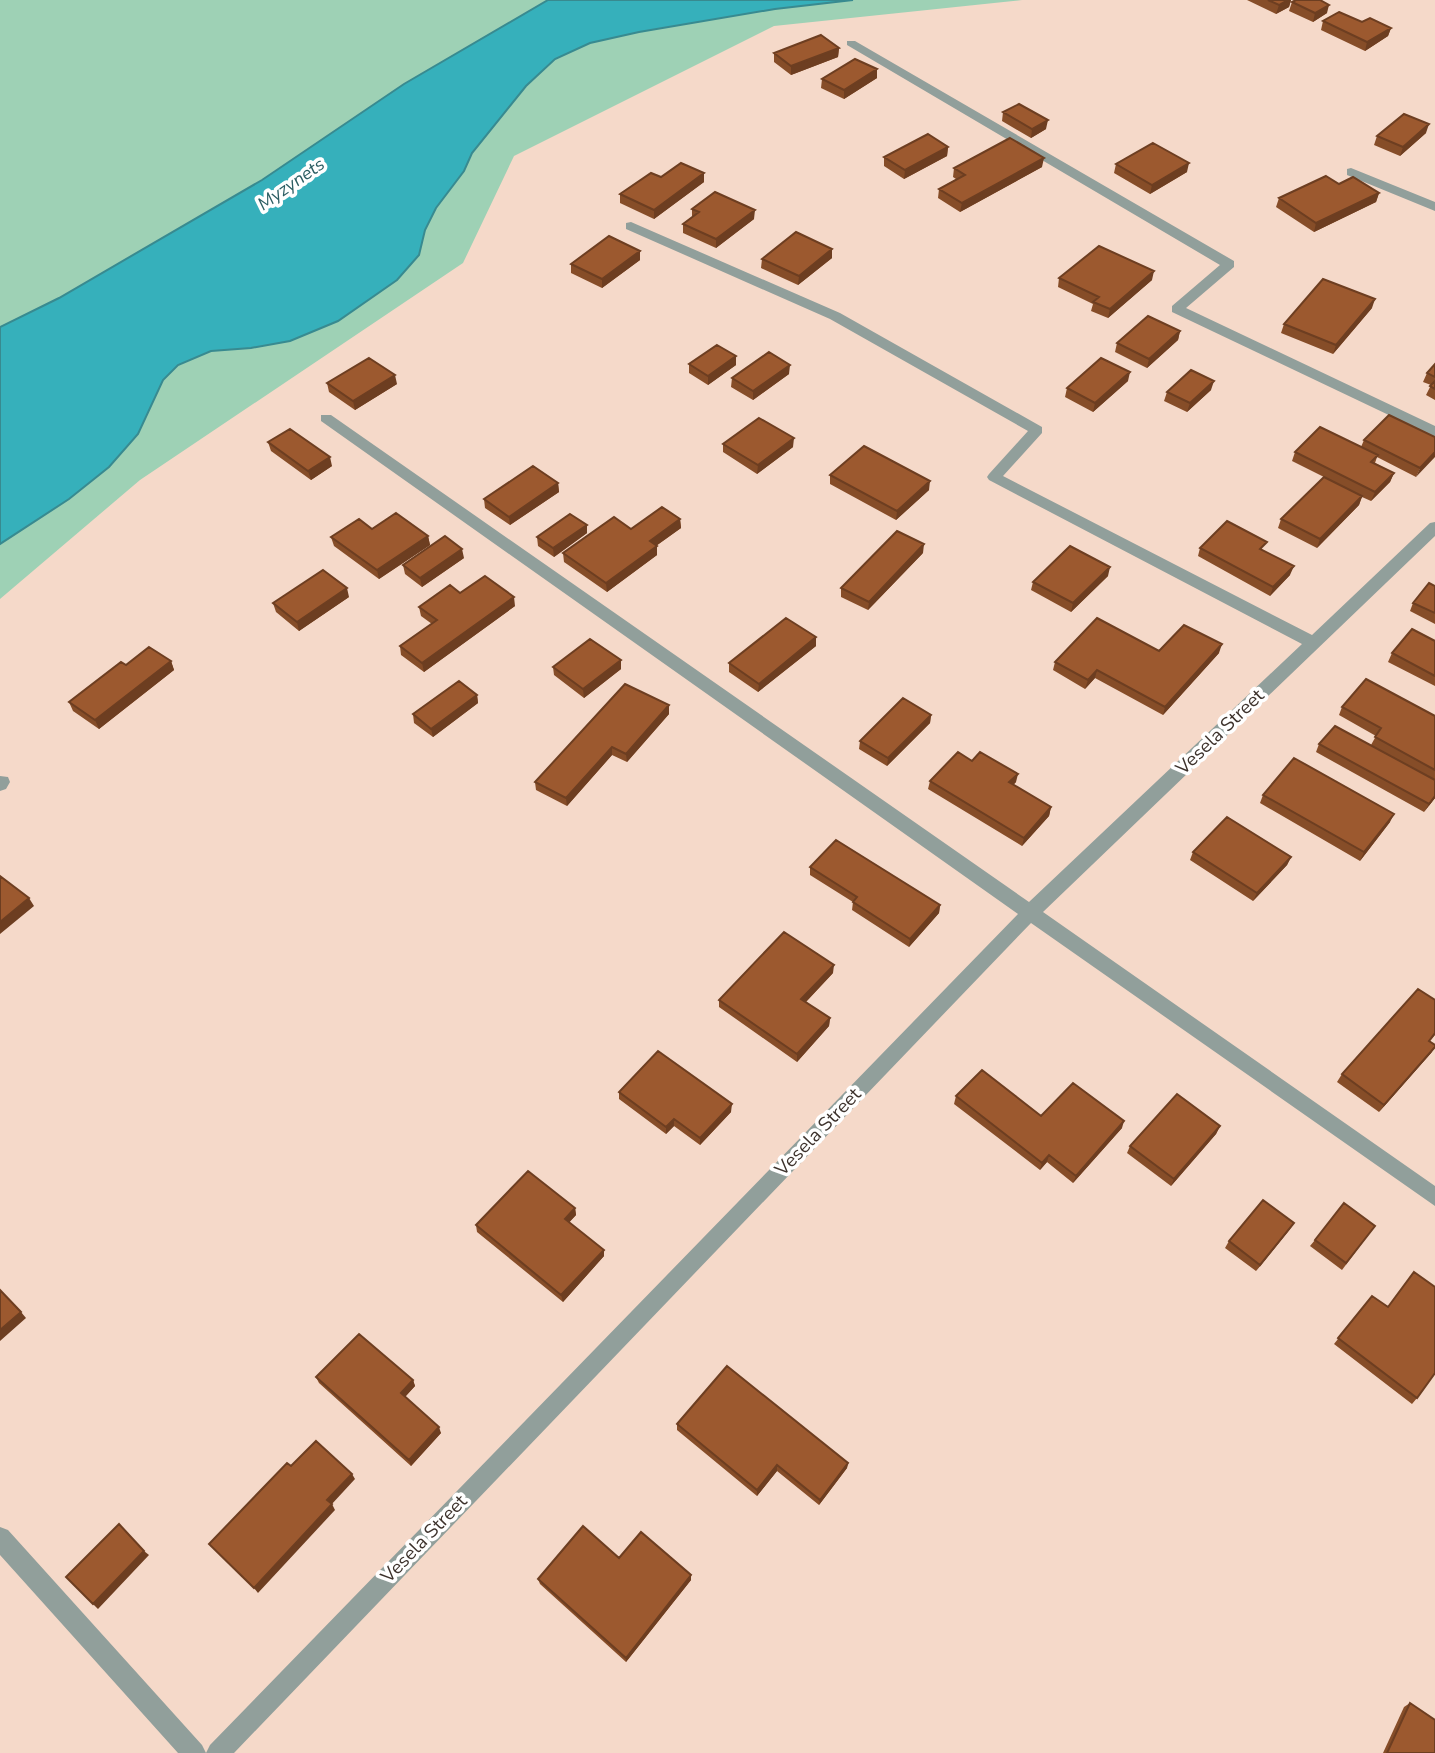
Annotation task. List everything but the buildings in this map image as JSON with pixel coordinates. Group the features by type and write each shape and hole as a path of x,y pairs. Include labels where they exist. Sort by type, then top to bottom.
{"street":[{"path":"851,43 1229,264 1177,309 1435,432"},
{"path":"1350,172 1435,208"},
{"path":"631,226 835,316 1037,430 994,477 1312,643"},
{"path":"326,418 1435,1197"},
{"name":"Vesela Street","path":"218,1753 1031,912 1435,527"},
{"path":"0,1538 194,1753"}],"green space":[{"path":"0,0 1022,0 774,26 514,156 463,263 140,480 0,599"}],"water":[{"name":"Myzynets","path":"548,0 853,0 775,9 639,32 590,43 555,59 526,86 472,153 464,171 436,208 425,230 419,255 397,280 338,321 290,341 211,351 178,365 163,380 138,434 109,467 69,499 0,544 0,327 59,298 262,180 404,84"}]}
